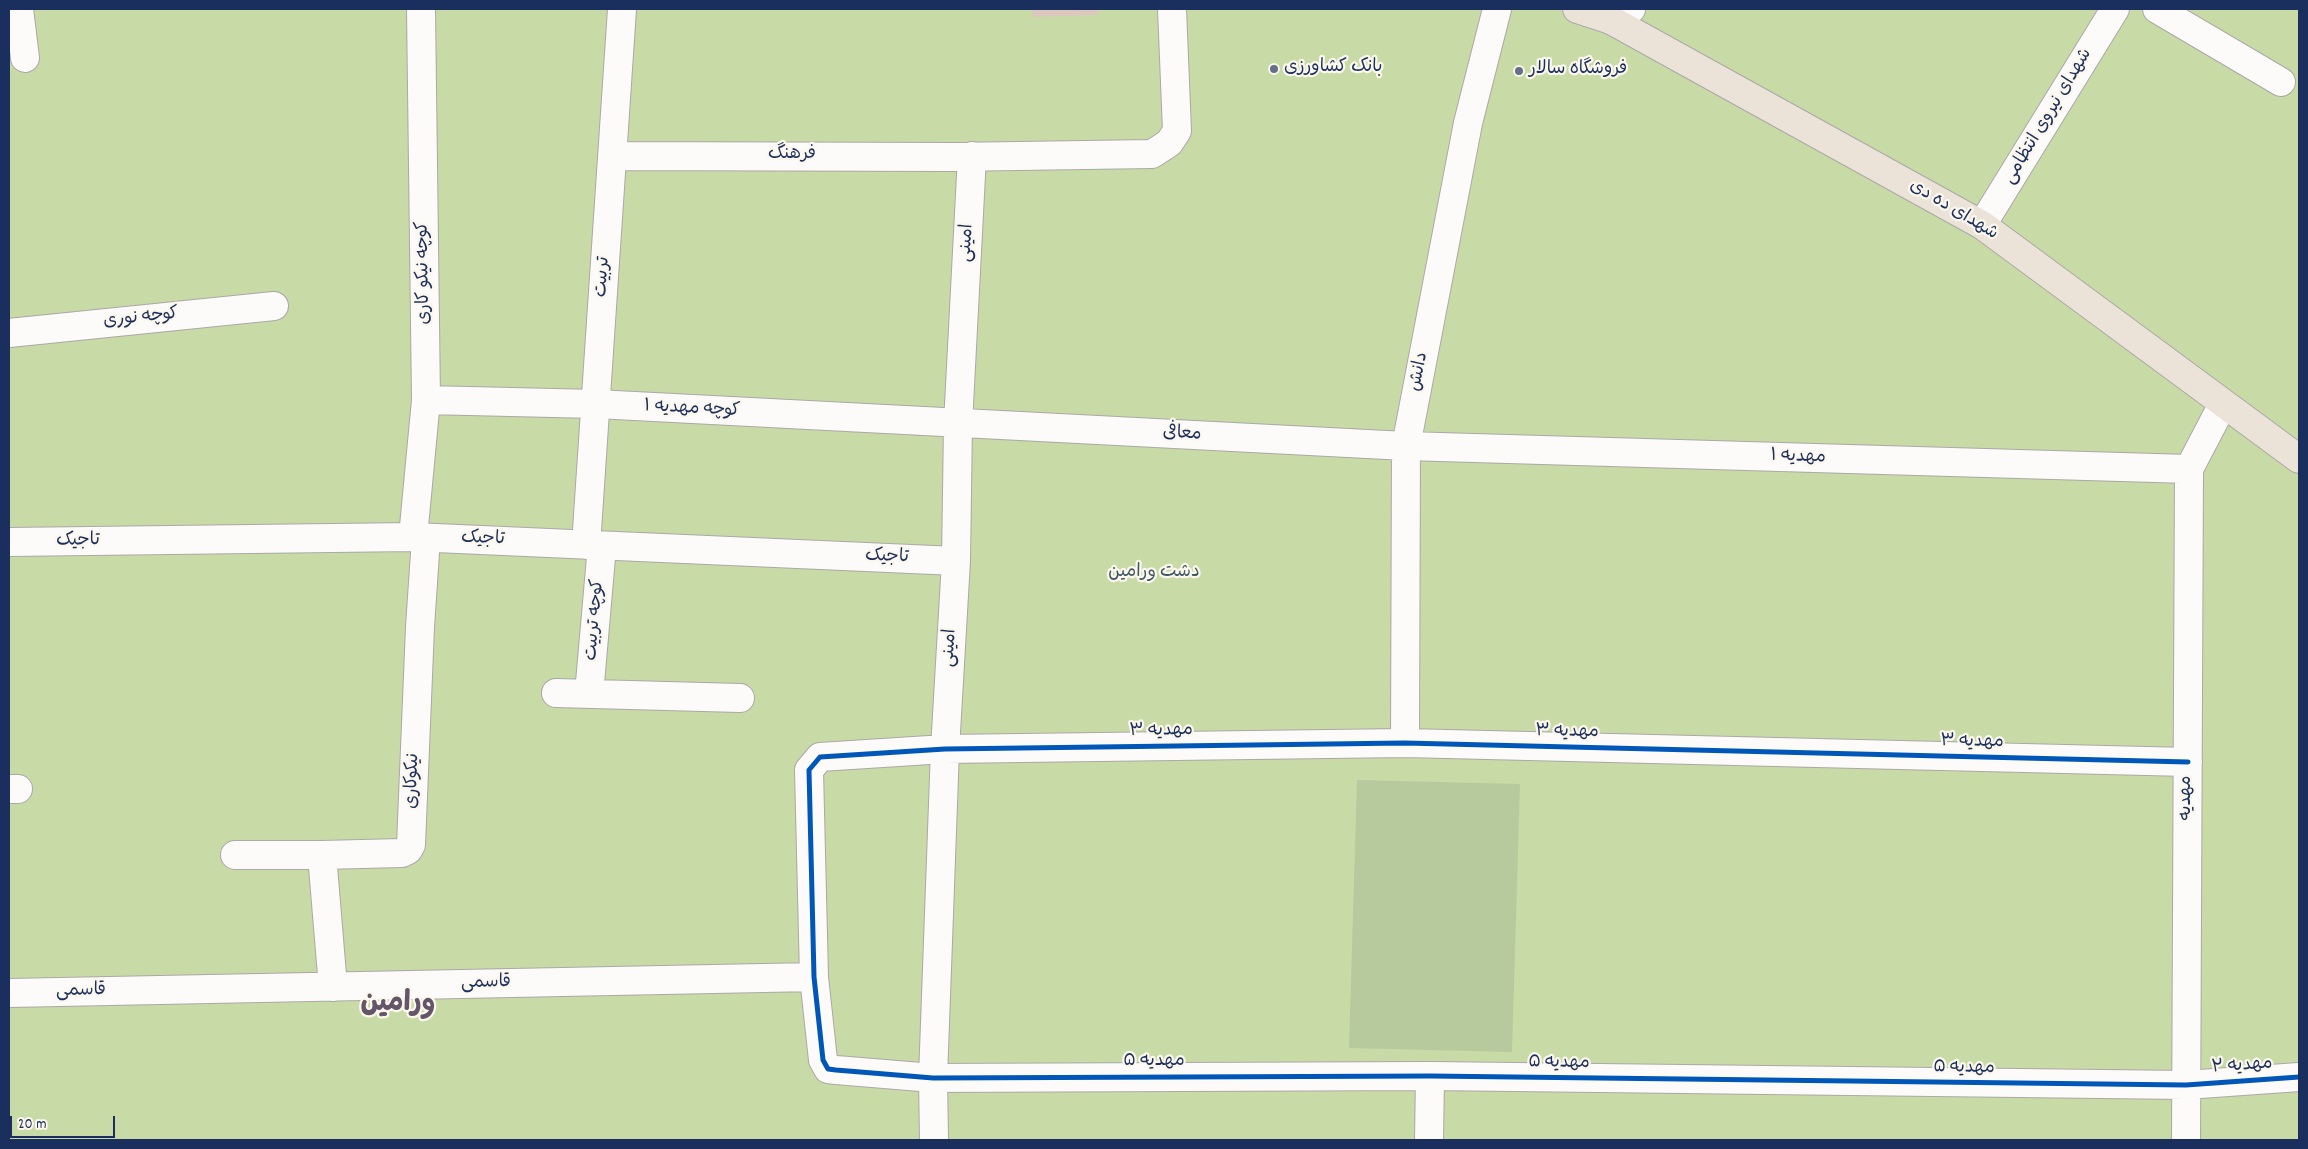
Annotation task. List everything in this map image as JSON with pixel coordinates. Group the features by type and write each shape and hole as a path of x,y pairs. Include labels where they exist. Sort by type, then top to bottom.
{"main road":[{"name":"شهدای ده دی","path":"1577,9 1621,15 1982,225 2299,459"}],"street":[{"path":"19,9 25,58"},
{"name":"کوچه نیکو کاری","path":"420,538 426,400 421,9"},
{"name":"تربیت","path":"594,545 596,404 622,9"},
{"name":"فرهنگ","path":"612,156 1152,154 1169,143 1177,131 1172,9"},
{"name":"دانش","path":"1405,743 1406,446 1468,123 1497,9"},
{"name":"شهدای نیروی انتظامی","path":"1982,225 2115,9"},
{"path":"2157,9 2281,82"},
{"name":"امینی","path":"934,1140 932,1078 945,749 956,561 958,424 972,156"},
{"name":"کوچه نوری","path":"9,333 274,306"},
{"name":"کوچه مهدیه ۱","path":"426,400 596,404 958,424"},
{"name":"مهدیه","path":"2186,1140 2190,469 2223,404"},
{"name":"معافی","path":"958,424 1406,446"},
{"name":"مهدیه ۱","path":"1406,446 2190,469"},
{"name":"تاجیک","path":"9,542 420,538 956,561"},
{"name":"نیکوکاری","path":"235,855 402,853 408,850 411,844 420,627 420,538"},
{"name":"کوچه تربیت","path":"589,694 594,545"},
{"path":"556,693 740,698"},
{"name":"مهدیه ۳","path":"814,977 809,770 820,758 945,749 1405,743 2188,762"},
{"path":"322,855 333,987"},
{"name":"قاسمی","path":"9,993 814,977"},
{"name":"مهدیه ۵","path":"814,977 823,1060 828,1069 932,1078 1430,1076 2186,1085"},
{"path":"1430,1076 1430,1140"},
{"name":"مهدیه ۲","path":"2186,1085 2299,1077"}],"green space":[{"name":"دشت ورامین","path":"9,9 2299,9 2299,1140 9,1140"},
{"path":"1357,780 1520,784 1512,1052 1349,1048"}],"building":[{"path":"1032,9 1098,9 1098,15 1032,17"}],"cycle path":[{"path":"2188,762 1405,743 945,749 820,757 809,770 814,977 823,1060 828,1069 933,1078 1430,1076 2186,1085 2299,1077"}],"place":[{"name":"بانک کشاورزی","path":"1274,69"},
{"name":"فروشگاه سالار","path":"1519,71"}],"district":[{"name":"ورامین","path":"398,1006"}]}
